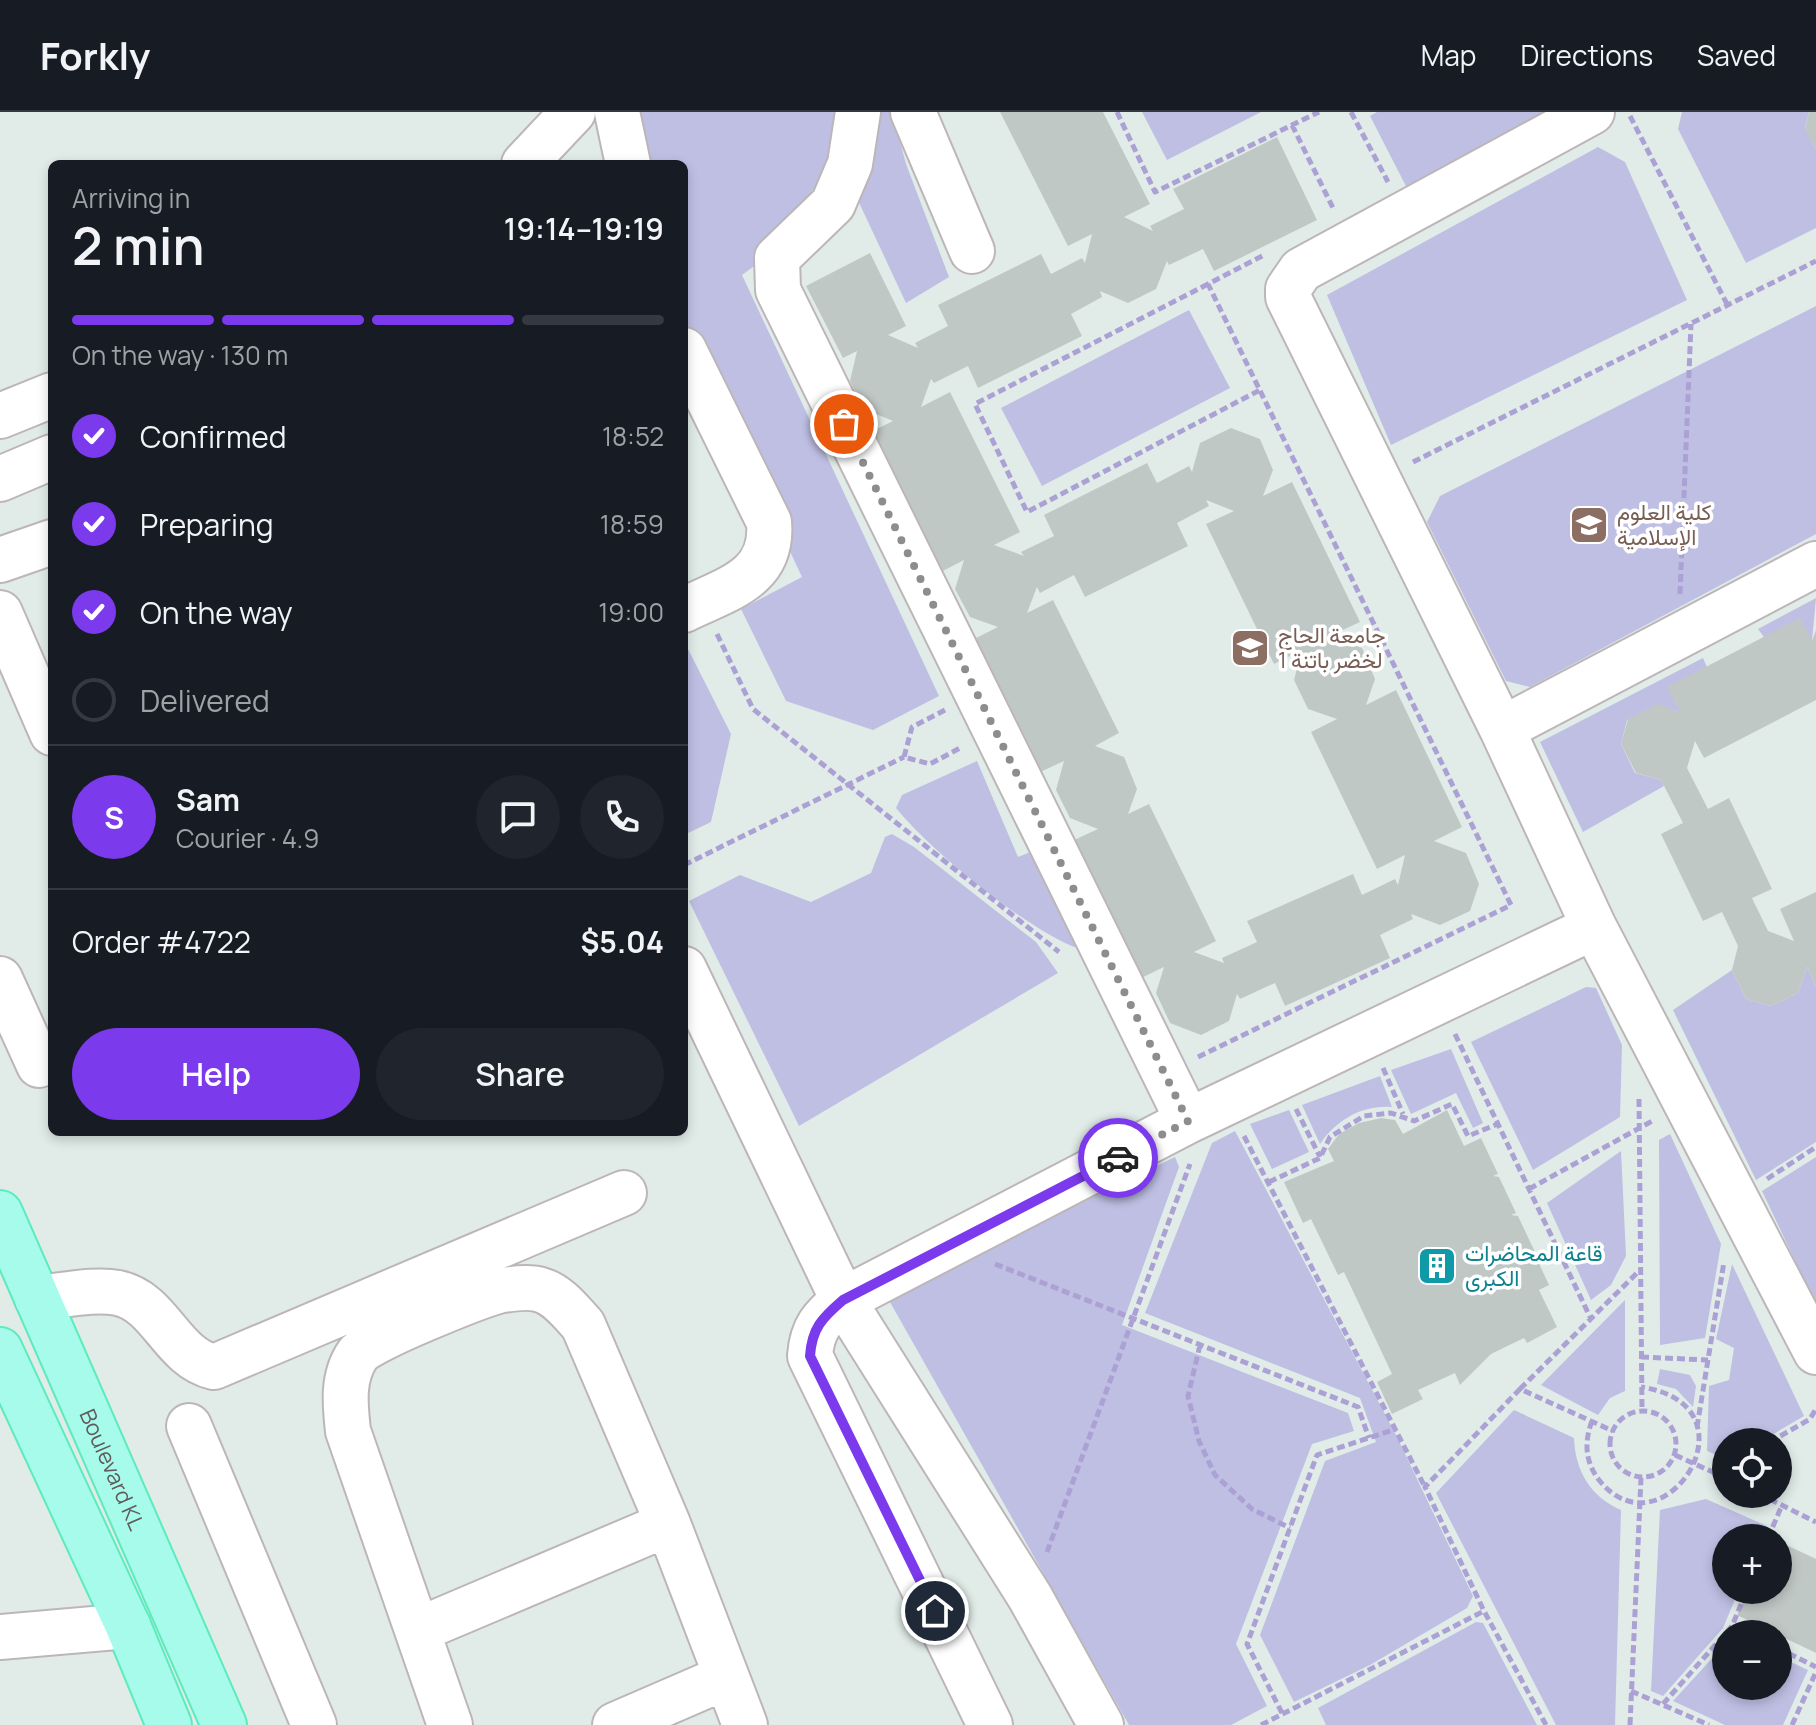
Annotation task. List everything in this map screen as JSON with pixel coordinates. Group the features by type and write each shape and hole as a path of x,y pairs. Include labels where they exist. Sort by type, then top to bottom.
{"main road":[{"name":"Boulevard KL","path":"0,1213 224,1725"},
{"path":"0,1350 128,1626 169,1725"}],"street":[{"path":"528,160 573,112"},
{"path":"617,112 627,160"},
{"path":"858,112 850,164 833,204 777,258 778,290 1188,1121"},
{"path":"913,112 972,251"},
{"path":"1592,112 1301,270 1288,289 1288,297 1502,729 1594,927 1816,1352"},
{"path":"688,358 769,522 770,540 753,576 693,606"},
{"path":"0,416 48,397"},
{"path":"0,479 48,459"},
{"path":"0,560 48,543"},
{"path":"1502,729 1816,564"},
{"path":"0,613 48,724"},
{"path":"990,1725 810,1356 811,1335 820,1319 843,1300 1188,1121 1594,927"},
{"path":"688,977 843,1300 1030,1597 1101,1725"},
{"path":"0,979 39,1065"},
{"path":"37,1298 117,1292 140,1301 187,1355 200,1364 214,1367 624,1193"},
{"path":"450,1725 348,1431 345,1390 351,1367 369,1343 498,1291 541,1290 563,1303 583,1325 668,1524 745,1725"},
{"path":"189,1426 314,1725"},
{"path":"418,1630 668,1524"},
{"path":"0,1637 128,1626"},
{"path":"615,1725 726,1677"}],"path":[{"path":"1117,112 1155,192 1319,112"},
{"path":"1351,112 1405,213"},
{"path":"1627,112 1728,306"},
{"path":"1292,125 1337,216"},
{"path":"1260,390 1027,512 975,404 1273,250"},
{"path":"1380,479 1816,261"},
{"path":"1165,1073 1511,905 1208,284"},
{"path":"1679,634 1691,324"},
{"path":"693,606 753,709 1041,940 1065,955"},
{"path":"904,757 912,727"},
{"path":"688,863 904,757 930,764"},
{"path":"1439,1001 1591,1319"},
{"path":"1368,1035 1404,1115"},
{"path":"1280,1077 1320,1158"},
{"path":"1639,1085 1642,1410"},
{"path":"1227,1103 1396,1429 1484,1611 1546,1725"},
{"path":"1529,1189 1684,1103"},
{"path":"1269,1182 1320,1158 1330,1137 1348,1123 1364,1116 1404,1115 1414,1121 1452,1104 1468,1136 1498,1124"},
{"path":"1030,1597 1197,1146 1188,1121"},
{"path":"1734,1199 1816,1147"},
{"path":"977,1231 993,1263 1358,1407 1369,1438"},
{"path":"1697,1427 1725,1258"},
{"path":"1425,1487 1641,1269"},
{"path":"1200,1345 1188,1396 1199,1441 1215,1475 1252,1509 1290,1528"},
{"path":"1641,1357 1708,1360"},
{"path":"1592,1421 1587,1434 1587,1453 1593,1472 1605,1487 1621,1497 1640,1501 1658,1499 1674,1491 1688,1479 1696,1464 1700,1445 1697,1427 1689,1410 1675,1398 1641,1387"},
{"path":"1520,1389 1613,1431"},
{"path":"1792,1429 1810,1419 1816,1409"},
{"path":"1642,1410 1663,1416 1675,1434 1675,1455 1662,1472 1641,1478 1620,1468 1614,1459 1610,1449 1613,1431 1621,1418 1642,1410"},
{"path":"1282,1713 1247,1644 1317,1455 1396,1429"},
{"path":"1675,1455 1712,1471"},
{"path":"1630,1725 1641,1478"},
{"path":"1788,1508 1816,1522"},
{"path":"1261,1725 1484,1611"},
{"path":"1663,1704 1712,1649"},
{"path":"1792,1656 1816,1669 1792,1725"},
{"path":"1631,1691 1709,1725"}],"shaded area":[{"path":"626,112 846,112 825,172 765,258 742,275 939,696 873,730 786,701 741,609 802,577 688,335 688,160 636,160"},
{"path":"880,112 892,112 906,164 949,277 906,303 855,194 866,171"},
{"path":"1142,112 1261,112 1167,160"},
{"path":"1377,112 1564,112 1410,194 1370,116"},
{"path":"1682,112 1809,112 1805,128 1816,149 1816,228 1746,263 1678,129"},
{"path":"1598,147 1625,162 1687,300 1391,445 1327,295"},
{"path":"1816,306 1816,534 1530,687 1506,681 1427,522 1440,496"},
{"path":"1189,310 1230,388 1042,486 1001,408"},
{"path":"1816,598 1812,641 1764,637 1758,629"},
{"path":"688,649 731,734 711,822 688,833"},
{"path":"1703,658 1707,667 1668,687 1681,713 1658,705 1627,720 1621,744 1635,773 1661,780 1664,786 1583,832 1540,742"},
{"path":"977,761 1018,857 1038,849 1086,943 1074,947 1004,905 931,845 896,808 902,795"},
{"path":"892,834 914,847 1036,942 1058,973 799,1126 689,901 740,875 811,902 871,873 885,837"},
{"path":"1807,967 1816,986 1816,1142 1756,1180 1673,1010 1732,970 1746,999 1771,1006 1798,993"},
{"path":"1586,987 1596,988 1622,1045 1620,1117 1533,1170 1471,1042"},
{"path":"1451,1049 1483,1123 1473,1128 1456,1093 1411,1114 1391,1070"},
{"path":"1380,1076 1392,1107 1370,1109 1351,1116 1334,1128 1320,1144 1302,1105"},
{"path":"1289,1110 1309,1152 1272,1169 1250,1124"},
{"path":"1235,1131 1396,1435 1473,1596 1467,1608 1370,1665 1294,1702 1260,1635 1325,1461 1376,1442 1360,1398 1145,1313 1212,1143"},
{"path":"1670,1134 1721,1244 1705,1338 1660,1345 1659,1140"},
{"path":"1621,1151 1626,1256 1611,1285 1591,1300 1547,1203"},
{"path":"1175,1157 1179,1167 1122,1325 1348,1413 1354,1431 1312,1444 1236,1644 1267,1706 1231,1725 1129,1725 886,1295"},
{"path":"1816,1157 1816,1305 1762,1191"},
{"path":"1732,1264 1804,1416 1784,1428 1712,1428 1712,1453 1707,1451 1709,1386 1729,1380 1734,1348 1716,1339"},
{"path":"1625,1300 1625,1391 1610,1398 1598,1415 1541,1385"},
{"path":"1660,1369 1690,1375 1696,1386 1693,1407 1676,1389 1657,1384"},
{"path":"1514,1410 1574,1438 1581,1472 1587,1482 1601,1498 1621,1510 1615,1725 1556,1725 1436,1493"},
{"path":"1706,1499 1712,1502 1712,1508 1726,1508 1762,1524 1712,1524 1712,1604 1733,1604 1726,1620 1712,1620 1712,1640 1663,1696 1651,1691 1660,1510"},
{"path":"1476,1622 1483,1623 1537,1725 1326,1725 1318,1708"},
{"path":"1712,1658 1712,1700 1792,1700 1792,1663 1808,1670 1783,1725 1725,1725 1673,1701"}],"building":[{"path":"1000,112 1103,112 1150,204 1124,217 1153,231 1150,226 1184,209 1173,189 1277,137 1317,220 1214,271 1203,249 1169,265 1167,261 1156,289 1128,303 1100,291 1102,297 1071,314 1082,336 978,388 968,366 934,383 931,379 921,407 950,392 1020,532 994,545 1024,556 1021,552 1054,536 1044,515 1147,463 1157,483 1189,466 1192,472 1200,443 1231,428 1260,439 1273,470 1263,496 1292,482 1360,622 1332,635 1362,648 1375,679 1366,705 1396,690 1462,827 1434,841 1466,853 1479,884 1470,911 1440,925 1411,914 1413,919 1380,935 1390,958 1285,1006 1275,983 1240,999 1237,994 1229,1021 1201,1035 1170,1023 1156,993 1164,967 1139,979 1072,841 1098,829 1070,818 1056,790 1064,761 1036,774 970,641 998,627 970,617 955,589 964,560 937,574 867,434 893,421 864,409 850,381 857,351 843,358 806,286 870,253 906,326 888,335 918,348 915,343 948,326 938,305 1041,254 1051,274 1082,258 1085,263 1092,234 1068,246","holes":["1206,500 1234,511 1206,524 1274,664 1302,650 1294,680 1308,709 1337,719 1311,732 1377,869 1405,855 1398,885 1395,879 1362,895 1353,874 1247,921 1257,942 1222,958 1224,963 1194,952 1216,941 1149,804 1128,814 1137,789 1124,757 1095,746 1119,733 1053,600 1027,613 1037,587 1040,593 1074,575 1085,597 1188,546 1177,523 1209,506"]},
{"path":"1809,112 1816,112 1816,149 1805,129"},
{"path":"1800,618 1812,641 1816,630 1816,700 1704,758 1695,741 1687,768 1708,809 1729,798 1772,889 1752,898 1768,931 1794,941 1780,909 1816,892 1816,986 1807,967 1798,993 1771,1006 1746,999 1732,970 1738,946 1722,912 1703,921 1661,834 1683,823 1661,780 1636,773 1621,744 1628,719 1658,704 1681,713 1667,687"},
{"name":"قاعة المحاضرات الكبرى","path":"1447,1110 1464,1146 1481,1138 1498,1174 1493,1176 1499,1177 1516,1213 1511,1215 1518,1216 1535,1252 1528,1256 1530,1260 1536,1257 1549,1285 1539,1290 1557,1327 1527,1343 1524,1338 1491,1354 1460,1385 1455,1373 1418,1390 1423,1399 1392,1414 1377,1382 1392,1374 1344,1272 1338,1275 1311,1219 1303,1223 1284,1182 1334,1161 1328,1149 1339,1134 1359,1123 1381,1118 1395,1120 1403,1134"},
{"path":"1792,1548 1816,1559 1816,1653 1792,1641 1792,1620 1747,1620 1737,1615 1742,1604 1792,1604"}],"way so far":[{"path":"844,424 1188,1121 1118,1158"}],"place":[{"name":"كلية العلوم الإسلامية","path":"1589,525"},
{"name":"جامعة الحاج لخضر باتنة 1","path":"1250,648"},
{"name":"قاعة المحاضرات الكبرى","path":"1437,1266"}],"route":[{"path":"935,1611 810,1356 811,1335 820,1319 843,1300 1118,1158"}]}
